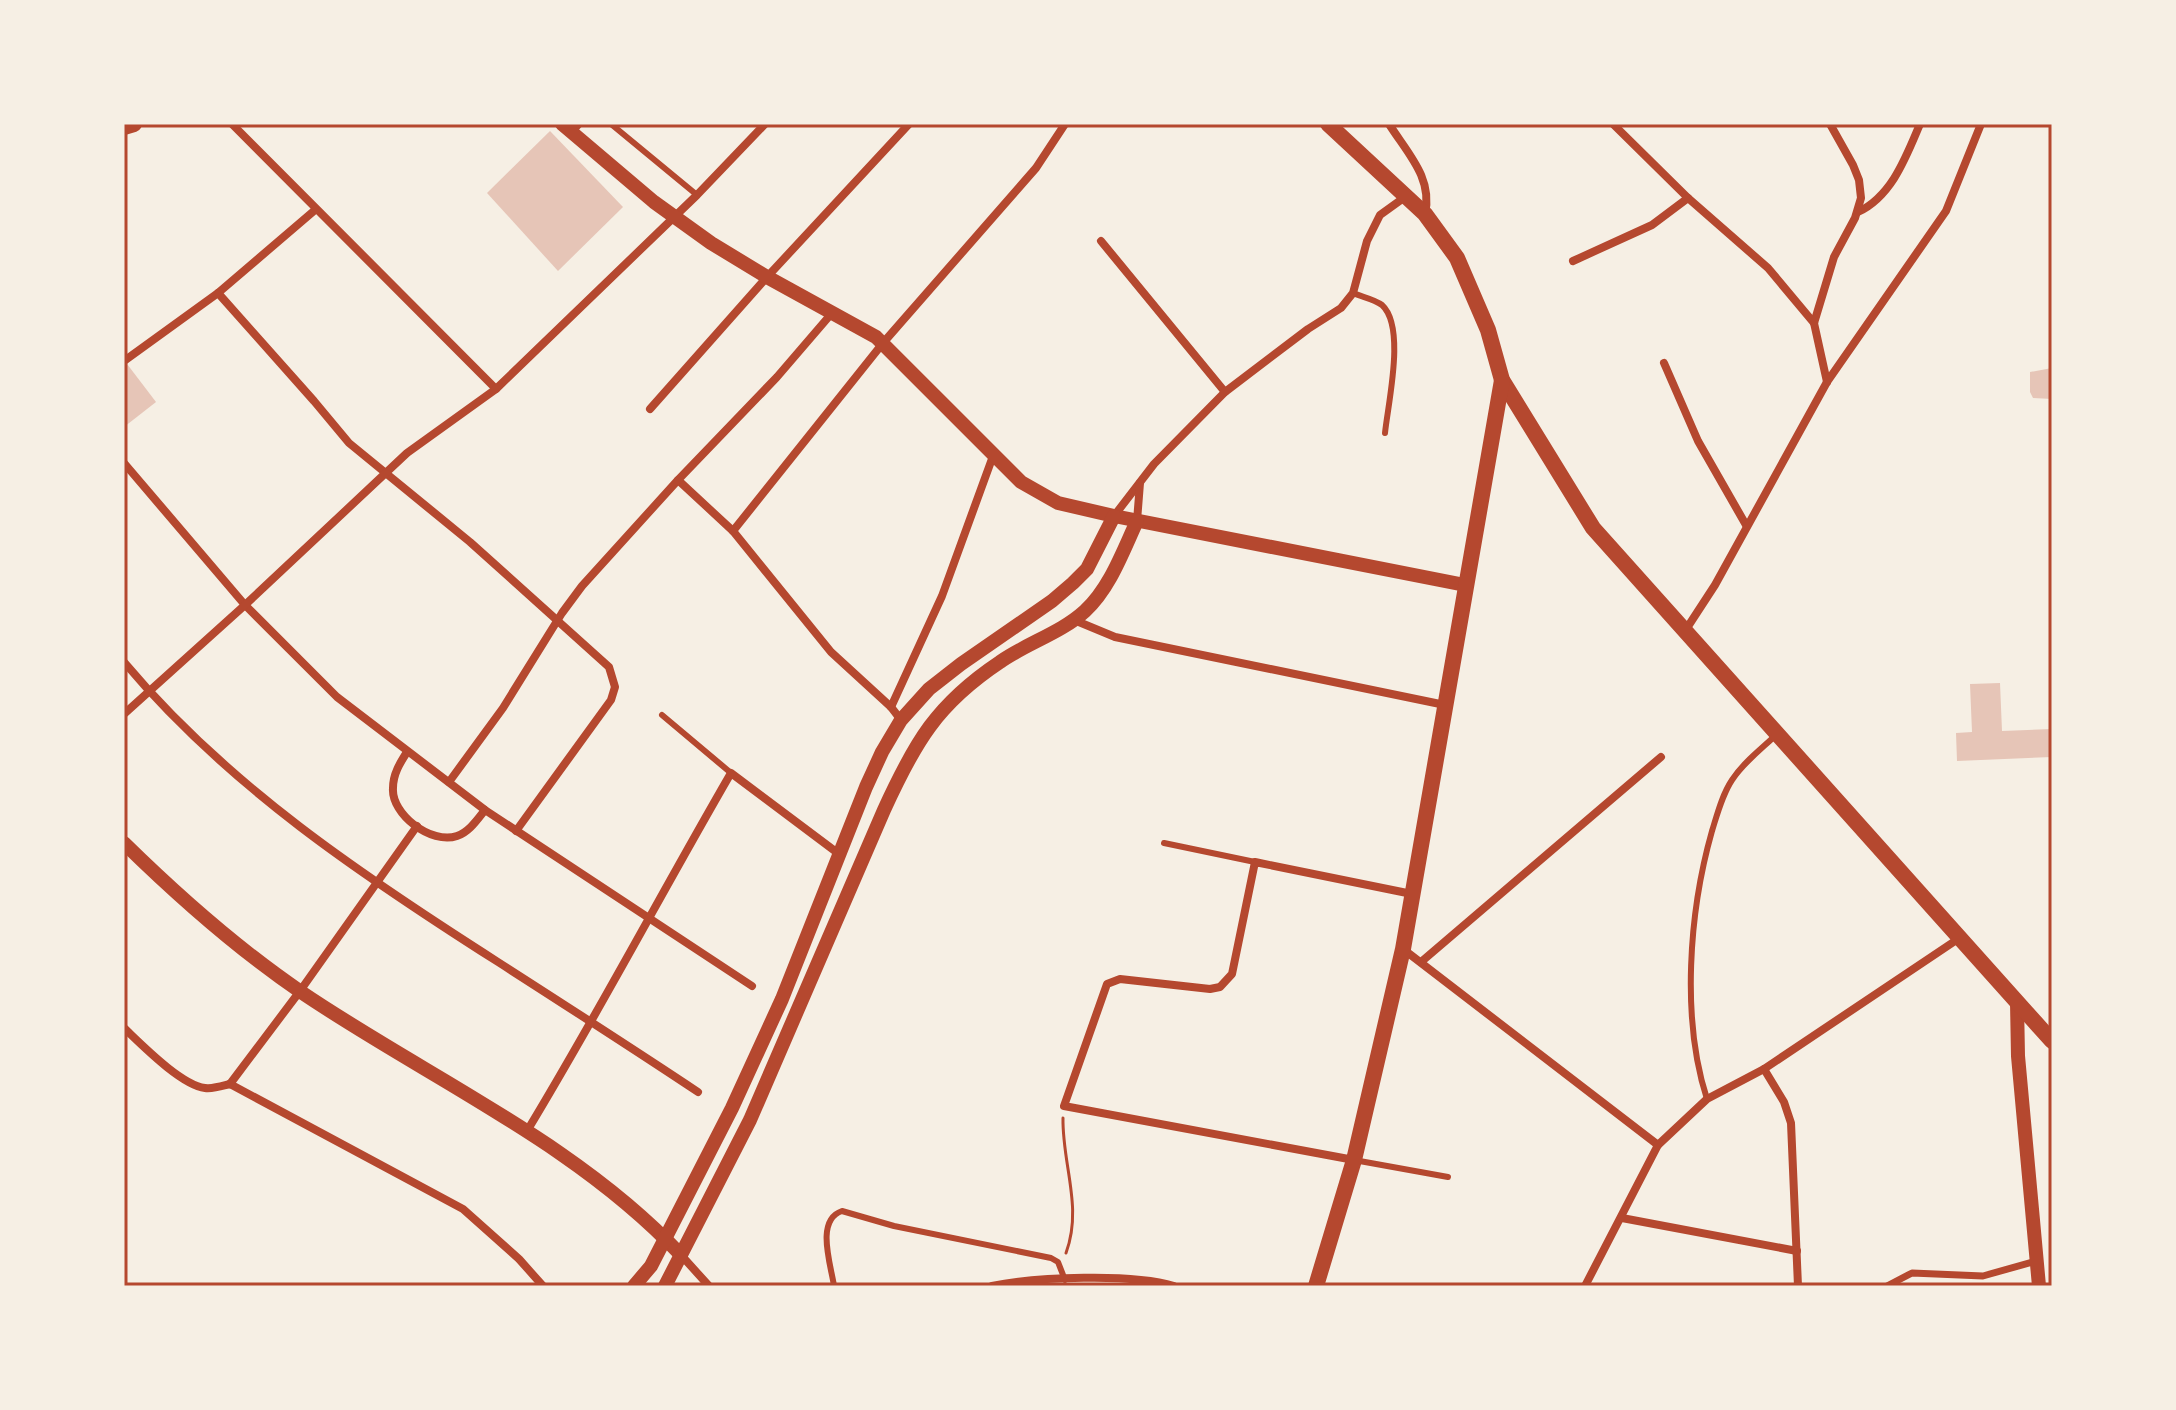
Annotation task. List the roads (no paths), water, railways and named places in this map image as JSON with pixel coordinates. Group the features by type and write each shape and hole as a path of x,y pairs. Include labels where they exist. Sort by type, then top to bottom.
{"main road":[{"path":"124,127 134,124"},
{"path":"1336,127 1425,214 1457,258 1488,330 1502,380 1593,528 2052,1041"},
{"path":"1316,1286 1354,1160 1403,949 1502,380"}],"street":[{"path":"232,124 496,389"},
{"path":"124,714 407,453 496,389 697,195 765,124"},
{"path":"650,409 909,124"},
{"path":"733,531 883,343 1019,188 1065,124"},
{"path":"1389,124 1426,183 1429,198 1425,214"},
{"path":"1814,323 1834,257 1858,212 1861,198 1859,180 1830,124"},
{"path":"1858,212 1872,205 1902,165 1920,124"},
{"path":"1685,631 1715,585 1827,382 1946,211 1981,124"},
{"path":"1614,125 1688,198 1768,268 1814,323 1827,382"},
{"path":"571,127 674,216 767,277 883,343 993,456 1038,494 1058,503 1137,521 1465,585"},
{"path":"634,1286 651,1266 732,1108 782,999 882,752 901,720 929,689 1073,583 1087,569 1114,516 1154,464 1225,392 1341,308 1353,293 1367,241 1380,215 1406,196"},
{"path":"1573,261 1652,225 1688,198"},
{"path":"124,361 218,293 315,210"},
{"path":"1101,241 1225,392"},
{"path":"218,293 349,443 470,542 609,667 615,687 611,700 516,831"},
{"path":"449,782 529,670 582,586 777,377 832,313"},
{"path":"1664,363 1698,441 1746,525"},
{"path":"891,707 942,596 993,456"},
{"path":"124,463 245,605 324,686 485,810 752,986"},
{"path":"678,480 733,531 831,652 901,720"},
{"path":"665,1286 750,1120 901,773 922,735 944,708 1001,661 1074,620 1099,596 1137,521 1140,482"},
{"path":"1074,620 1115,637 1445,705"},
{"path":"124,662 249,787 377,884 698,1092"},
{"path":"407,752 396,772 393,794 398,807 417,826 434,836 452,837 471,826 485,810"},
{"path":"1421,962 1661,757"},
{"path":"527,1131 593,1023 647,917 731,773 839,854"},
{"path":"124,1028 163,1062 198,1086 215,1088 230,1084 417,826"},
{"path":"124,843 169,886 300,991 527,1131 600,1184 665,1238 709,1286"},
{"path":"1354,1160 1064,1106 1107,984 1120,979 1210,989 1227,982 1232,974 1255,862 1412,894"},
{"path":"1585,1286 1658,1145 1707,1099 1764,1069 1958,939"},
{"path":"1403,949 1658,1145"},
{"path":"2017,1002 2018,1056 2039,1286"},
{"path":"1764,1069 1784,1102 1791,1123 1798,1286"},
{"path":"230,1084 463,1209 519,1259 543,1286"},
{"path":"1622,1218 1797,1251"},
{"path":"1887,1286 1912,1273 1983,1276 2036,1261"},
{"path":"1983,1276 1984,1286"},
{"path":"992,1286 1065,1280 1143,1280 1174,1286"}],"lane":[{"path":"611,124 697,195"},
{"path":"620,132 627,124"},
{"path":"1353,293 1383,306 1393,329 1395,347 1385,433"},
{"path":"662,715 731,773"},
{"path":"1707,1099 1697,1069 1690,991 1703,863 1731,781 1745,763 1778,734"},
{"path":"1164,843 1255,862"},
{"path":"1354,1160 1448,1177"},
{"path":"834,1286 826,1234 828,1222 842,1211 894,1226 1041,1255 1058,1262 1065,1280"}]}
